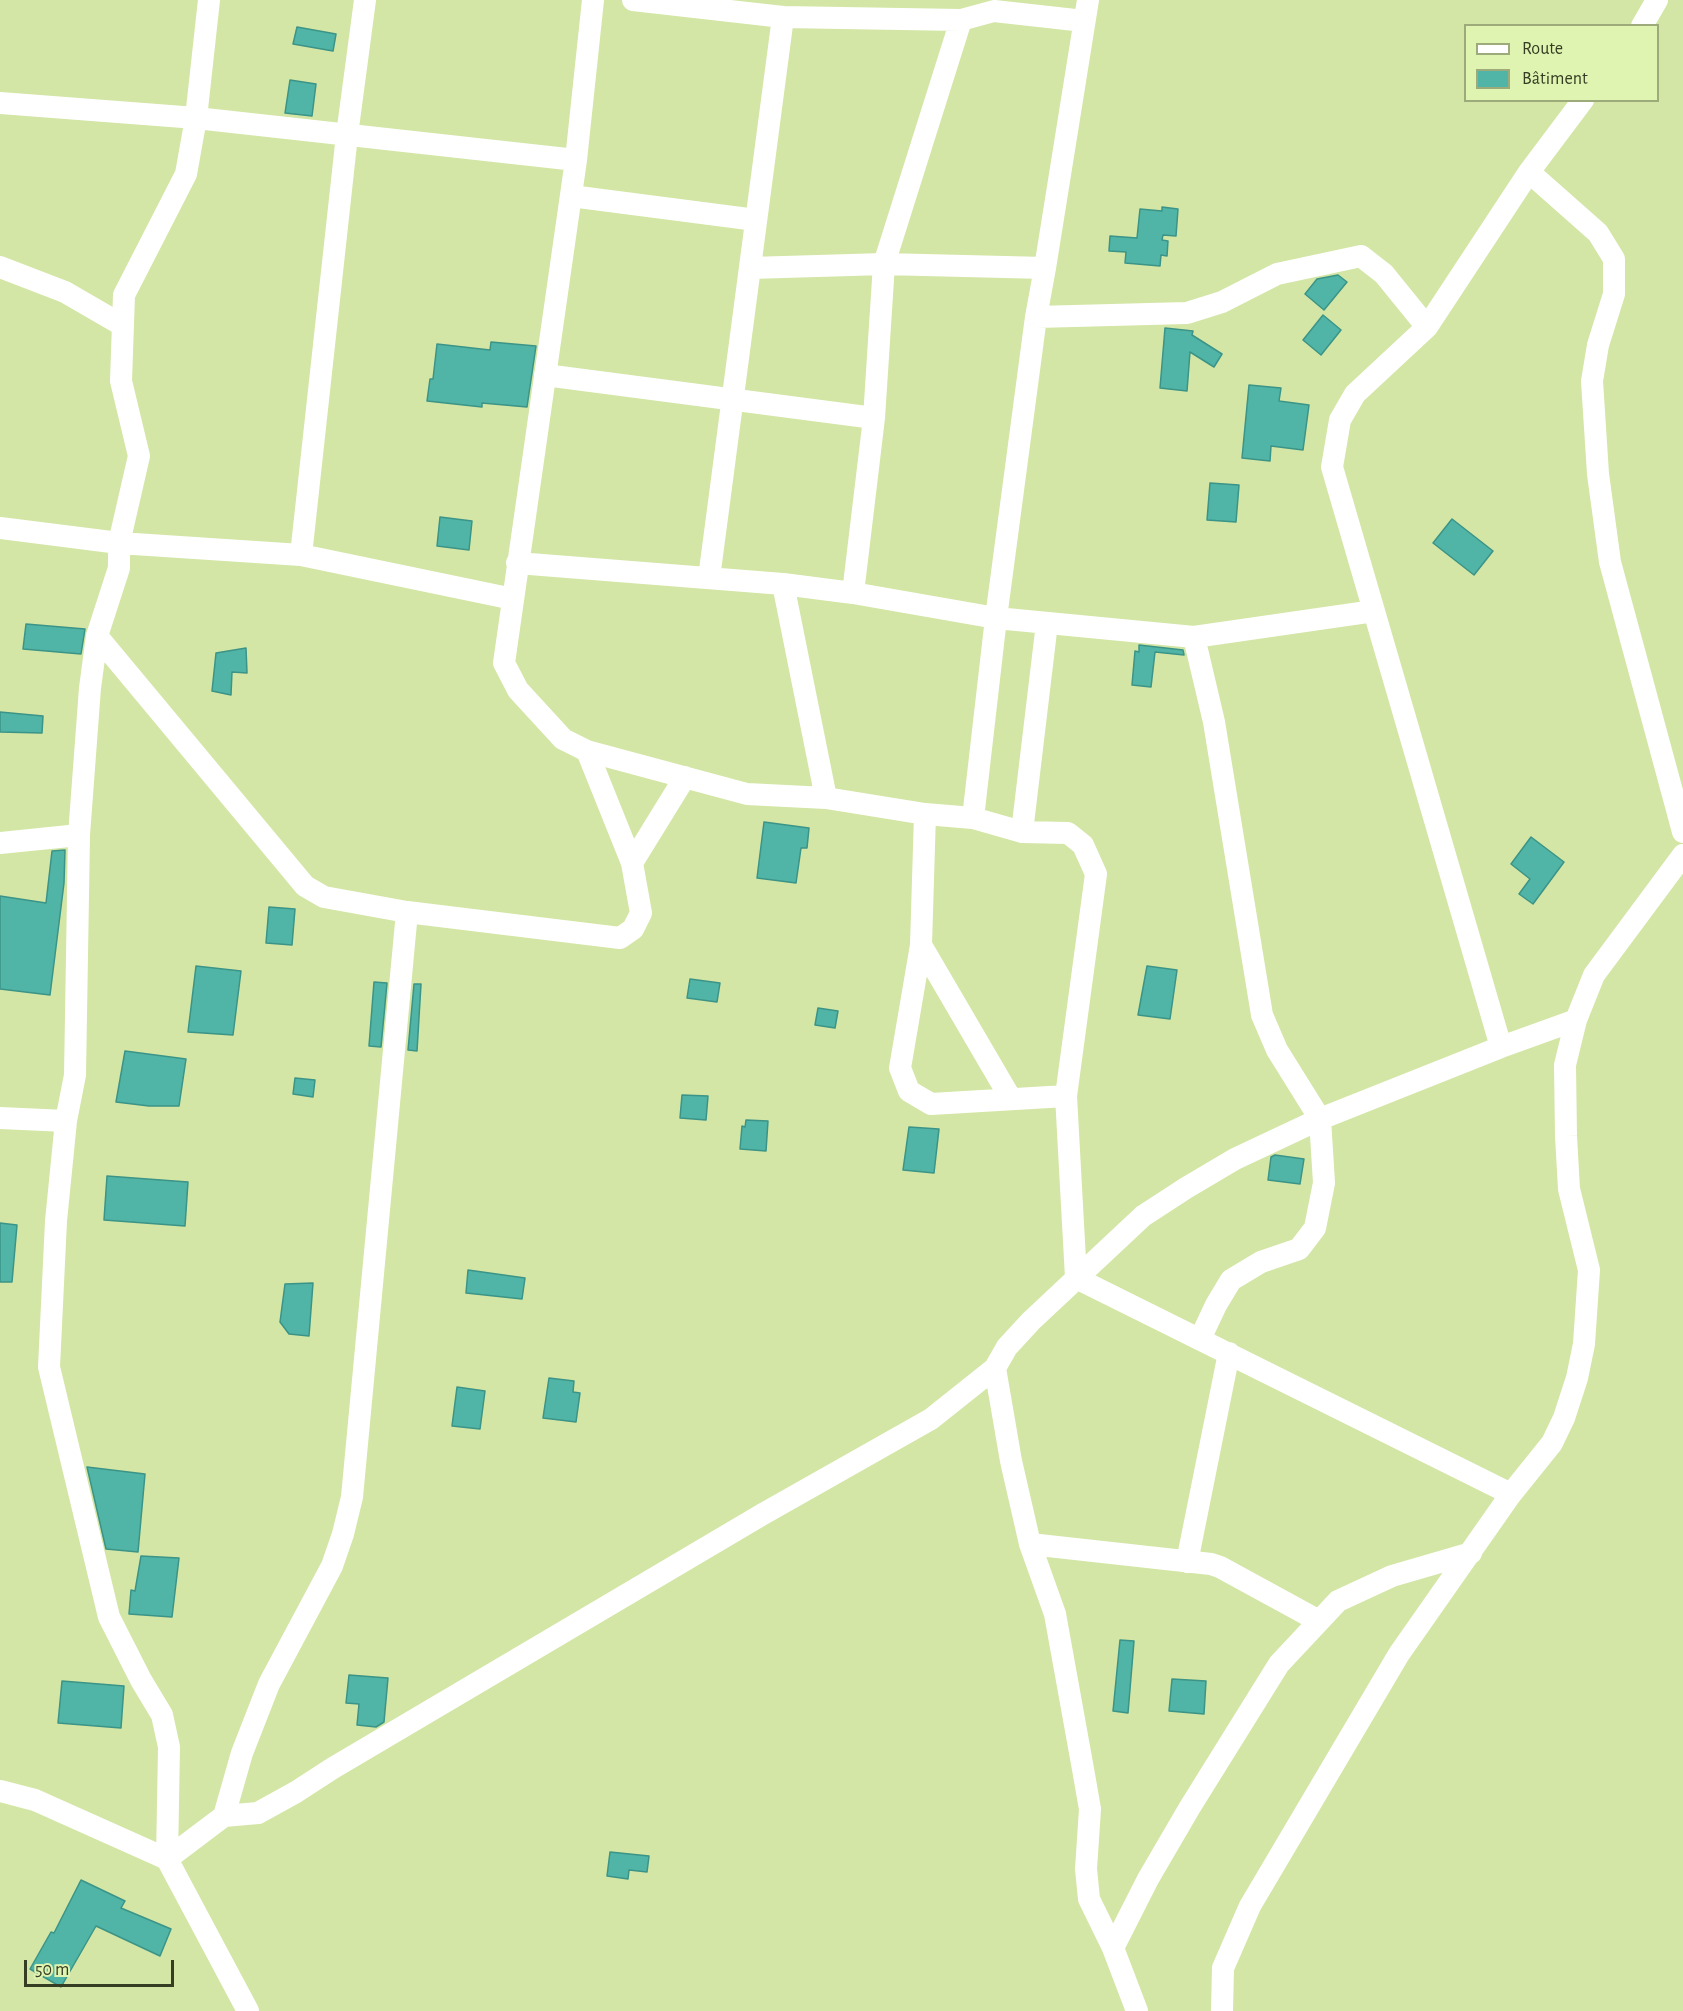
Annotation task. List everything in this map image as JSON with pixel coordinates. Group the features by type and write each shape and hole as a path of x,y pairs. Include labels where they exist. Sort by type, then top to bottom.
{"street":[{"path":"209,0 196,118 186,174 124,295 122,381 139,456 119,543 119,568 97,636 85,736 79,835 75,1075 66,1121 56,1221 49,1367 109,1617 141,1680 162,1715 170,1746 167,1859 248,2011"},
{"path":"301,555 347,135 365,0"},
{"path":"594,0 576,160 504,663 518,690 563,739 587,751 747,794 826,798 925,814 973,818 1022,832 1068,833 1083,845 1096,874 1066,1096 1076,1278"},
{"path":"633,0 783,17 961,20 994,11 1086,10 1036,316 996,618 973,818"},
{"path":"1643,24 1657,0"},
{"path":"709,578 783,17"},
{"path":"853,593 874,418 884,264 961,20"},
{"path":"1501,1047 1332,467 1340,420 1355,394 1427,327 1529,172 1582,102"},
{"path":"0,103 196,118 576,160"},
{"path":"1529,172 1598,233 1614,259 1614,294 1598,345 1592,381 1598,474 1610,562 1683,832"},
{"path":"571,196 756,220"},
{"path":"1036,316 1187,313 1222,302 1277,274 1361,256 1384,274 1427,327"},
{"path":"750,268 884,264 1045,268"},
{"path":"0,267 65,292 122,325"},
{"path":"545,375 874,418"},
{"path":"0,528 119,543 301,555 513,599"},
{"path":"517,562 783,584 853,593 996,618 1194,637 1374,611"},
{"path":"783,584 826,798"},
{"path":"1022,832 1047,623"},
{"path":"97,636 305,885 324,897 407,912 620,938 633,929 641,914 632,863 587,751"},
{"path":"1194,637 1214,722 1262,1015 1277,1050 1320,1119 1324,1183 1315,1228 1299,1249 1261,1262 1231,1280 1215,1305 1200,1339"},
{"path":"632,863 685,777"},
{"path":"925,814 921,945 900,1068 909,1091 931,1104 1066,1096"},
{"path":"0,843 79,835"},
{"path":"1222,2011 1223,1968 1250,1906 1399,1654 1511,1494 1552,1443 1564,1418 1577,1378 1584,1344 1589,1270 1569,1188 1565,1065 1576,1020 1594,975 1683,855"},
{"path":"224,1816 242,1753 269,1683 332,1566 352,1497 407,912"},
{"path":"921,945 1011,1099"},
{"path":"167,1859 224,1816 258,1813 296,1792 753,1520 931,1419 994,1368 1030,1321 1143,1216 1235,1159 1320,1119 1501,1047 1576,1020"},
{"path":"0,1118 66,1121"},
{"path":"1076,1278 1511,1494"},
{"path":"1187,1562 1229,1353"},
{"path":"994,1368 1011,1461 1030,1544 1055,1614 1090,1809 1086,1869 1089,1899 1113,1948 1137,2011"},
{"path":"1030,1544 1211,1564 1319,1621"},
{"path":"1113,1948 1148,1879 1279,1664 1338,1601 1392,1576 1471,1553"},
{"path":"0,1791 36,1800 167,1859"}],"building":[{"path":"297,27 336,34 333,51 293,44"},
{"path":"290,80 316,84 312,116 285,113"},
{"path":"1162,207 1178,209 1176,236 1163,235 1162,240 1168,241 1167,256 1161,255 1160,266 1125,263 1126,252 1109,251 1110,236 1137,238 1140,209 1162,211"},
{"path":"1338,275 1347,282 1324,310 1305,294 1317,279"},
{"path":"1323,315 1341,330 1321,355 1303,340"},
{"path":"1165,328 1193,331 1192,335 1222,354 1214,367 1190,352 1187,391 1160,388"},
{"path":"491,342 536,346 527,407 482,403 482,407 427,401 430,379 433,379 437,344 490,350"},
{"path":"1249,385 1281,388 1279,401 1309,405 1303,450 1271,446 1270,461 1242,458"},
{"path":"1210,483 1239,485 1236,522 1207,520"},
{"path":"440,517 472,521 469,550 437,546"},
{"path":"1452,519 1493,551 1474,575 1433,543"},
{"path":"26,624 85,629 81,654 23,649"},
{"path":"1139,645 1183,650 1184,655 1155,652 1151,687 1132,685 1135,651 1139,652"},
{"path":"246,648 247,673 232,672 231,695 212,691 216,653"},
{"path":"0,712 43,716 42,733 0,732"},
{"path":"764,822 809,828 807,848 801,848 796,883 757,878"},
{"path":"1531,837 1564,862 1533,904 1519,894 1530,879 1511,864"},
{"path":"65,850 64,883 50,995 0,989 0,896 46,903 52,851"},
{"path":"269,907 295,909 292,945 266,943"},
{"path":"196,966 241,971 233,1035 188,1032"},
{"path":"1147,966 1177,970 1170,1019 1138,1015"},
{"path":"690,979 720,983 717,1002 687,998"},
{"path":"374,982 387,983 381,1047 369,1046"},
{"path":"414,984 421,984 417,1051 408,1050"},
{"path":"818,1008 838,1011 835,1028 815,1025"},
{"path":"125,1051 186,1059 179,1106 149,1106 116,1102"},
{"path":"295,1078 315,1080 313,1097 293,1094"},
{"path":"682,1095 708,1096 706,1120 680,1118"},
{"path":"746,1120 768,1121 766,1151 740,1149 742,1126 745,1127"},
{"path":"909,1127 939,1129 934,1173 903,1170"},
{"path":"1275,1155 1304,1159 1300,1184 1268,1180 1271,1157"},
{"path":"107,1176 188,1182 185,1226 104,1220"},
{"path":"0,1223 17,1225 12,1282 0,1282"},
{"path":"468,1270 525,1278 522,1299 466,1293"},
{"path":"313,1283 309,1336 289,1334 280,1322 285,1284"},
{"path":"549,1378 574,1381 573,1392 580,1393 576,1422 543,1418"},
{"path":"457,1387 485,1391 480,1429 452,1426"},
{"path":"87,1467 145,1474 138,1552 106,1549"},
{"path":"141,1556 179,1558 172,1617 129,1614 131,1590 135,1591"},
{"path":"1120,1640 1134,1641 1128,1713 1113,1711"},
{"path":"349,1675 388,1678 384,1722 376,1727 357,1725 359,1704 346,1703"},
{"path":"1172,1679 1206,1681 1204,1714 1169,1711"},
{"path":"62,1681 124,1686 121,1728 58,1723"},
{"path":"610,1852 649,1856 647,1872 629,1870 628,1879 607,1876"},
{"path":"81,1880 125,1901 121,1908 171,1929 160,1956 96,1926 61,1987 30,1969 51,1932 54,1933"}]}
